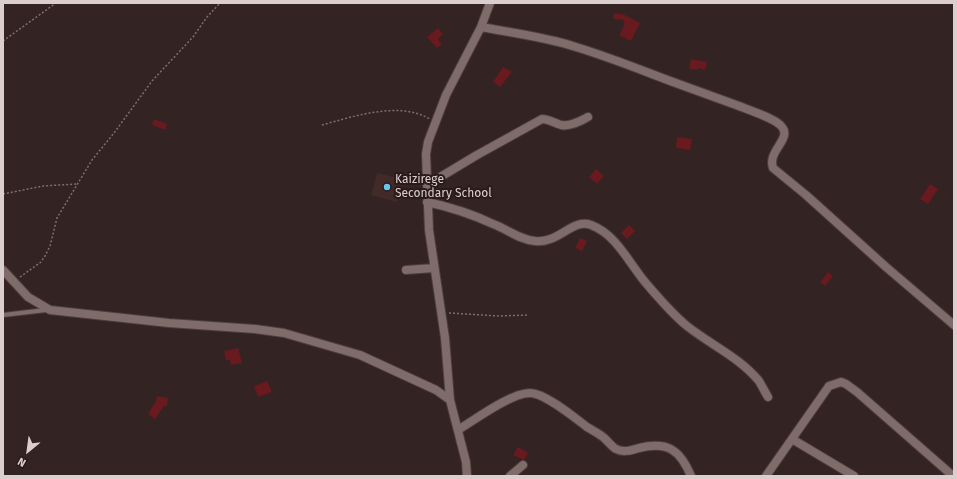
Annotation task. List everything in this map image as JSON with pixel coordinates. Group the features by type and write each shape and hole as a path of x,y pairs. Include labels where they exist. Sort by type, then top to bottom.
{"street":[{"path":"467,476 466,462 450,400 445,338 434,268 427,202 426,154 428,142 446,95 481,27 490,3"},
{"path":"481,27 539,38 575,47 721,99 782,125 785,135 773,156 771,162 773,168 806,195 886,267 954,325"},
{"path":"427,185 536,122 545,119 567,126 588,117"},
{"path":"427,202 479,217 524,239 534,241 545,242 551,240 580,224 590,224 597,228 607,234 643,281 664,304 686,325 740,362 760,382 768,397"},
{"path":"406,270 434,268"},
{"path":"3,270 28,297 50,310 169,323 255,329 284,333 360,355 426,384 450,400"},
{"path":"766,476 829,386 841,382 857,392 953,476"},
{"path":"458,430 515,396 532,393 548,399 602,436 616,449 629,451 658,446 671,449 678,453 684,461 691,476"},
{"path":"792,439 854,476"},
{"path":"510,476 523,465"}],"lane":[{"path":"3,315 50,310"}],"path":[{"path":"3,41 56,3"},
{"path":"14,281 41,262 50,246 57,218 92,160 152,81 193,37 220,3"},
{"path":"322,125 347,118 396,110 411,111 422,114 435,122"},
{"path":"3,194 43,186 78,184"},
{"path":"441,313 499,316 529,315"}],"shaded area":[{"name":"Kaizirege Secondary School","path":"377,173 402,179 397,202 371,195"}],"building":[{"path":"614,13 623,14 640,23 631,41 619,35 625,24 623,23 624,20 613,19"},
{"path":"438,28 443,34 438,39 442,44 437,48 427,37"},
{"path":"691,59 707,62 705,70 698,68 697,70 689,69"},
{"path":"503,67 512,72 500,87 493,82"},
{"path":"154,119 167,124 165,130 152,125"},
{"path":"677,137 692,139 690,150 676,148"},
{"path":"596,169 604,176 597,184 589,177"},
{"path":"930,184 938,189 928,204 920,199"},
{"path":"629,225 635,231 627,239 621,233"},
{"path":"580,238 587,241 582,251 575,248"},
{"path":"828,272 833,276 825,286 820,282"},
{"path":"238,348 242,363 231,365 230,360 226,360 224,351"},
{"path":"267,381 272,392 258,397 254,386"},
{"path":"157,396 168,398 167,406 164,406 155,419 148,414 156,401"},
{"path":"518,447 528,453 524,460 513,455"}],"place":[{"name":"Kaizirege Secondary School","path":"387,187"}]}
